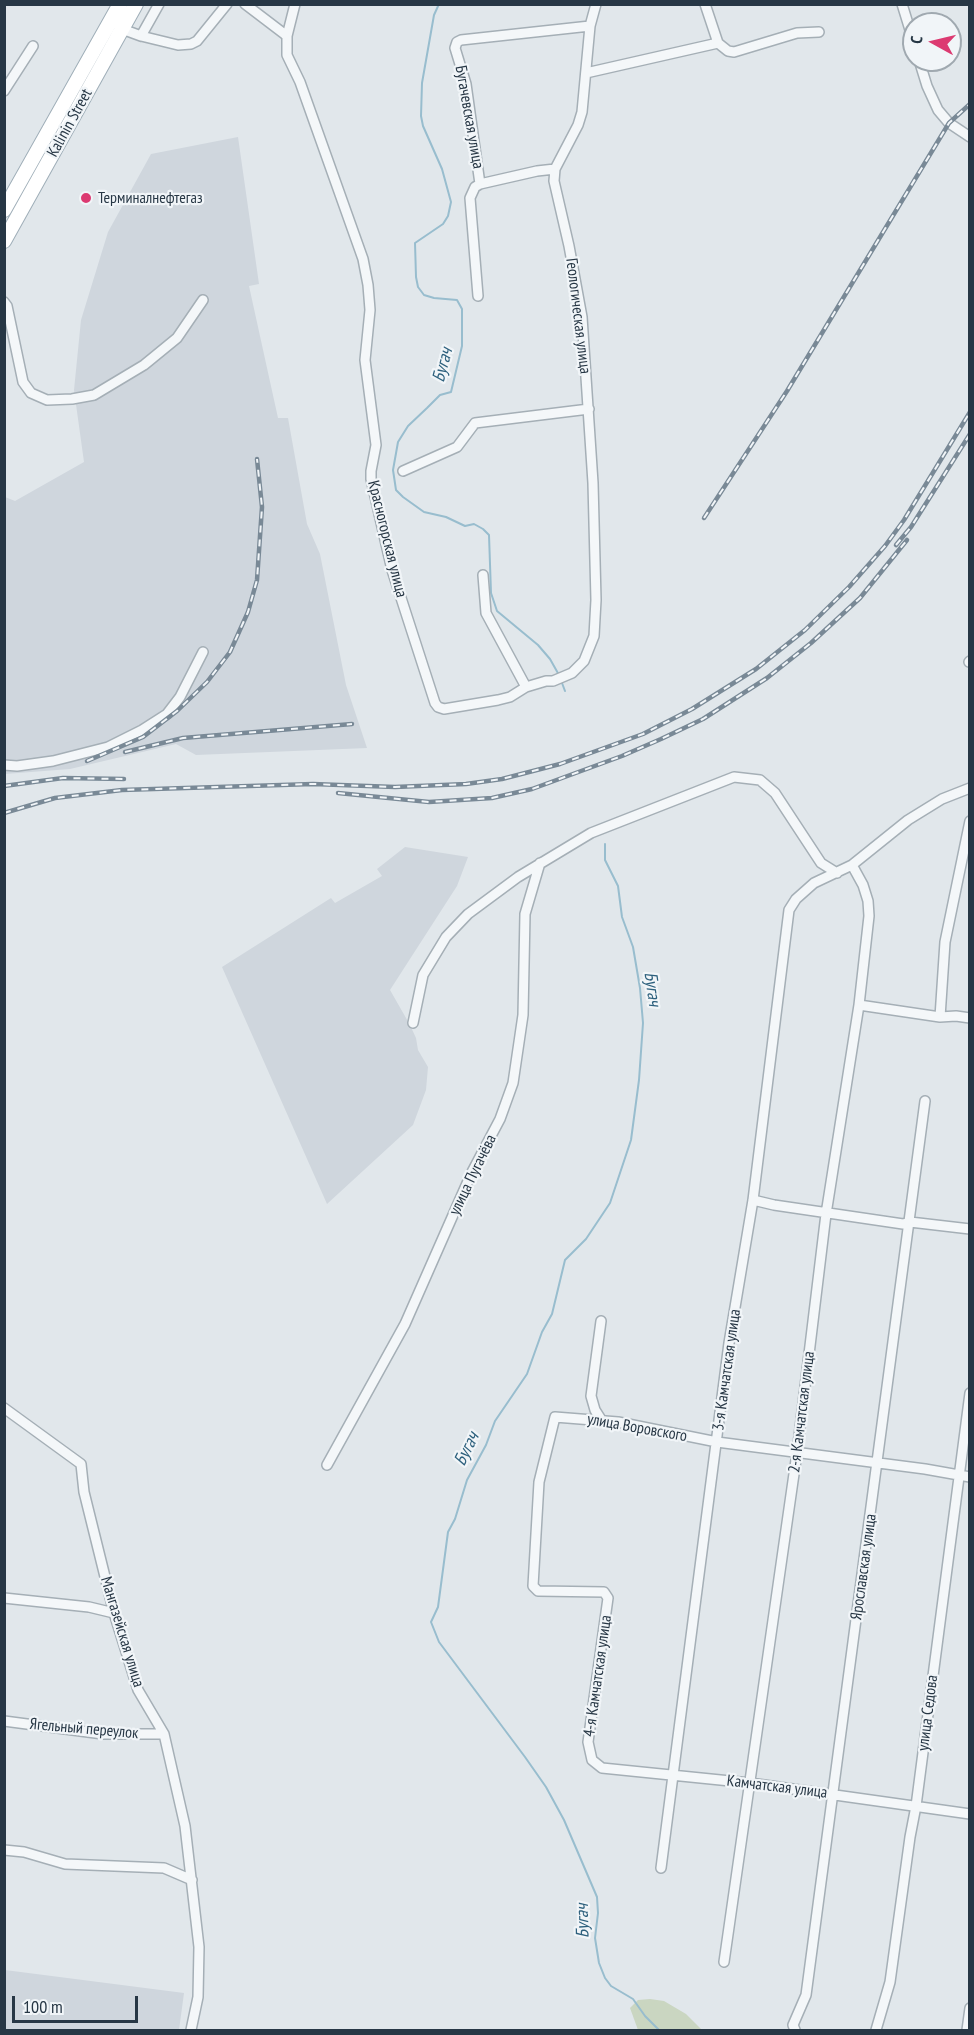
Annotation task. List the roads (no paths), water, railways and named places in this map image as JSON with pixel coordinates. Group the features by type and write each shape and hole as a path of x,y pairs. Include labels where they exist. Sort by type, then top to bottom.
{"main road":[{"name":"Kalinin Street","path":"4,210 120,4"},
{"name":"Kalinin Street","path":"4,241 136,4"},
{"path":"67,99 79,107"},
{"path":"40,147 53,153"}],"street":[{"path":"141,36 159,4"},
{"path":"122,29 178,45 191,44 197,41 227,4"},
{"path":"245,4 287,36"},
{"name":"Красногорская улица","path":"294,4 287,36 287,55 300,82 363,259 369,285 370,310 365,360 376,445 371,479 392,570 435,703 438,708 444,709 498,700 510,697 526,687 553,681 572,673 584,661 594,636"},
{"path":"480,184 555,169 578,125 582,112 590,26 596,4"},
{"path":"705,4 718,43 728,51 734,52 797,33 819,32"},
{"name":"Бугачевская улица","path":"478,296 470,198 475,187 480,184 466,84 455,48 457,42 590,26"},
{"path":"586,73 718,43"},
{"path":"4,90 33,46"},
{"path":"923,72 938,110 949,123 969,137"},
{"name":"Геологическая улица","path":"555,169 554,180 582,317 589,409 596,600 594,636"},
{"path":"4,302 7,306 23,382 31,393 47,400 94,395 144,365 177,338 203,300"},
{"path":"403,471 457,447 475,423 589,409"},
{"path":"483,575 486,613 526,687"},
{"path":"4,765 17,766 53,761 108,747 142,730 167,714 180,697 203,652"},
{"path":"413,1023 423,975 446,937 468,914 540,863 591,833 734,777 760,780 775,793 821,862 837,873 852,865 908,820 942,799 969,788"},
{"path":"940,1017 945,942 969,821"},
{"name":"улица Пугачёва","path":"327,1465 405,1324 472,1172 500,1119 513,1083 523,1015 525,914 540,863"},
{"name":"2-я Камчатская улица","path":"724,1962 797,1453 826,1214 859,1005 868,901 863,885 852,865"},
{"name":"3-я Камчатская улица","path":"661,1868 729,1343 753,1200 789,910 796,899 814,883 837,873"},
{"path":"859,1005 940,1017 969,1018"},
{"name":"Ярославская улица","path":"795,2031 793,2025 806,1995 925,1101"},
{"path":"753,1200 826,1214 903,1224 910,1222 969,1229"},
{"path":"601,1321 591,1396 595,1410 602,1421"},
{"name":"улица Седова","path":"876,2031 890,1982 916,1806 969,1393"},
{"name":"Мангазейская улица","path":"4,1408 81,1464 84,1492 114,1613 138,1690 164,1734 185,1826 192,1880 199,1957 198,1997 192,2031"},
{"name":"улица Воровского","path":"608,1599 604,1592 538,1591 533,1586 539,1482 555,1417 618,1422 717,1443 969,1477"},
{"path":"4,1598 89,1607 114,1613"},
{"name":"4-я Камчатская улица","path":"590,1754 588,1742 608,1599"},
{"name":"Ягельный переулок","path":"4,1721 102,1734 164,1734"},
{"name":"Камчатская улица","path":"590,1754 592,1760 602,1768 750,1783 969,1814"},
{"path":"4,1850 24,1852 65,1864 164,1869 192,1880"},
{"path":"966,2031 969,2008"}],"waterway":[{"name":"Бугач","path":"439,4 434,15 422,83 421,116 423,126 442,169 451,202 448,216 443,224 415,243 416,277 418,287 424,295 457,300 462,309 462,346 451,392 440,395 408,426 398,442 393,470 396,490 424,512 446,517 465,526 474,524 489,535 491,593 497,611 538,645 550,659 559,675"},
{"path":"562,683 565,691"},
{"name":"Бугач","path":"605,844 605,860 618,886 622,917 633,947 640,988 643,1023 639,1080 631,1140 610,1203 586,1239 565,1260 552,1314 542,1332 527,1374 495,1421 486,1445 467,1480 455,1519 448,1532 438,1607 431,1622 439,1642 525,1757 546,1787 564,1820 597,1897 595,1938 599,1963 605,1978 611,1986 633,1999 659,2030"}],"railway":[{"path":"704,518 787,391 949,123 970,104"},
{"path":"4,813 55,798 122,790 313,784 395,787 466,784 502,779 560,764 643,734 692,709 756,669 805,630 849,587 885,546 904,520 970,412"},
{"path":"896,545 911,527 970,434"},
{"path":"87,761 143,737 177,711 207,682 230,652 248,612 257,580 262,507 257,459"},
{"path":"338,793 429,802 492,798 532,789 661,739 703,719 767,678 811,643 860,598 907,540"},
{"path":"125,752 183,738 352,724"},
{"path":"4,786 63,778 124,779"}],"place":[{"name":"Терминалнефтегаз","path":"86,198"}]}
